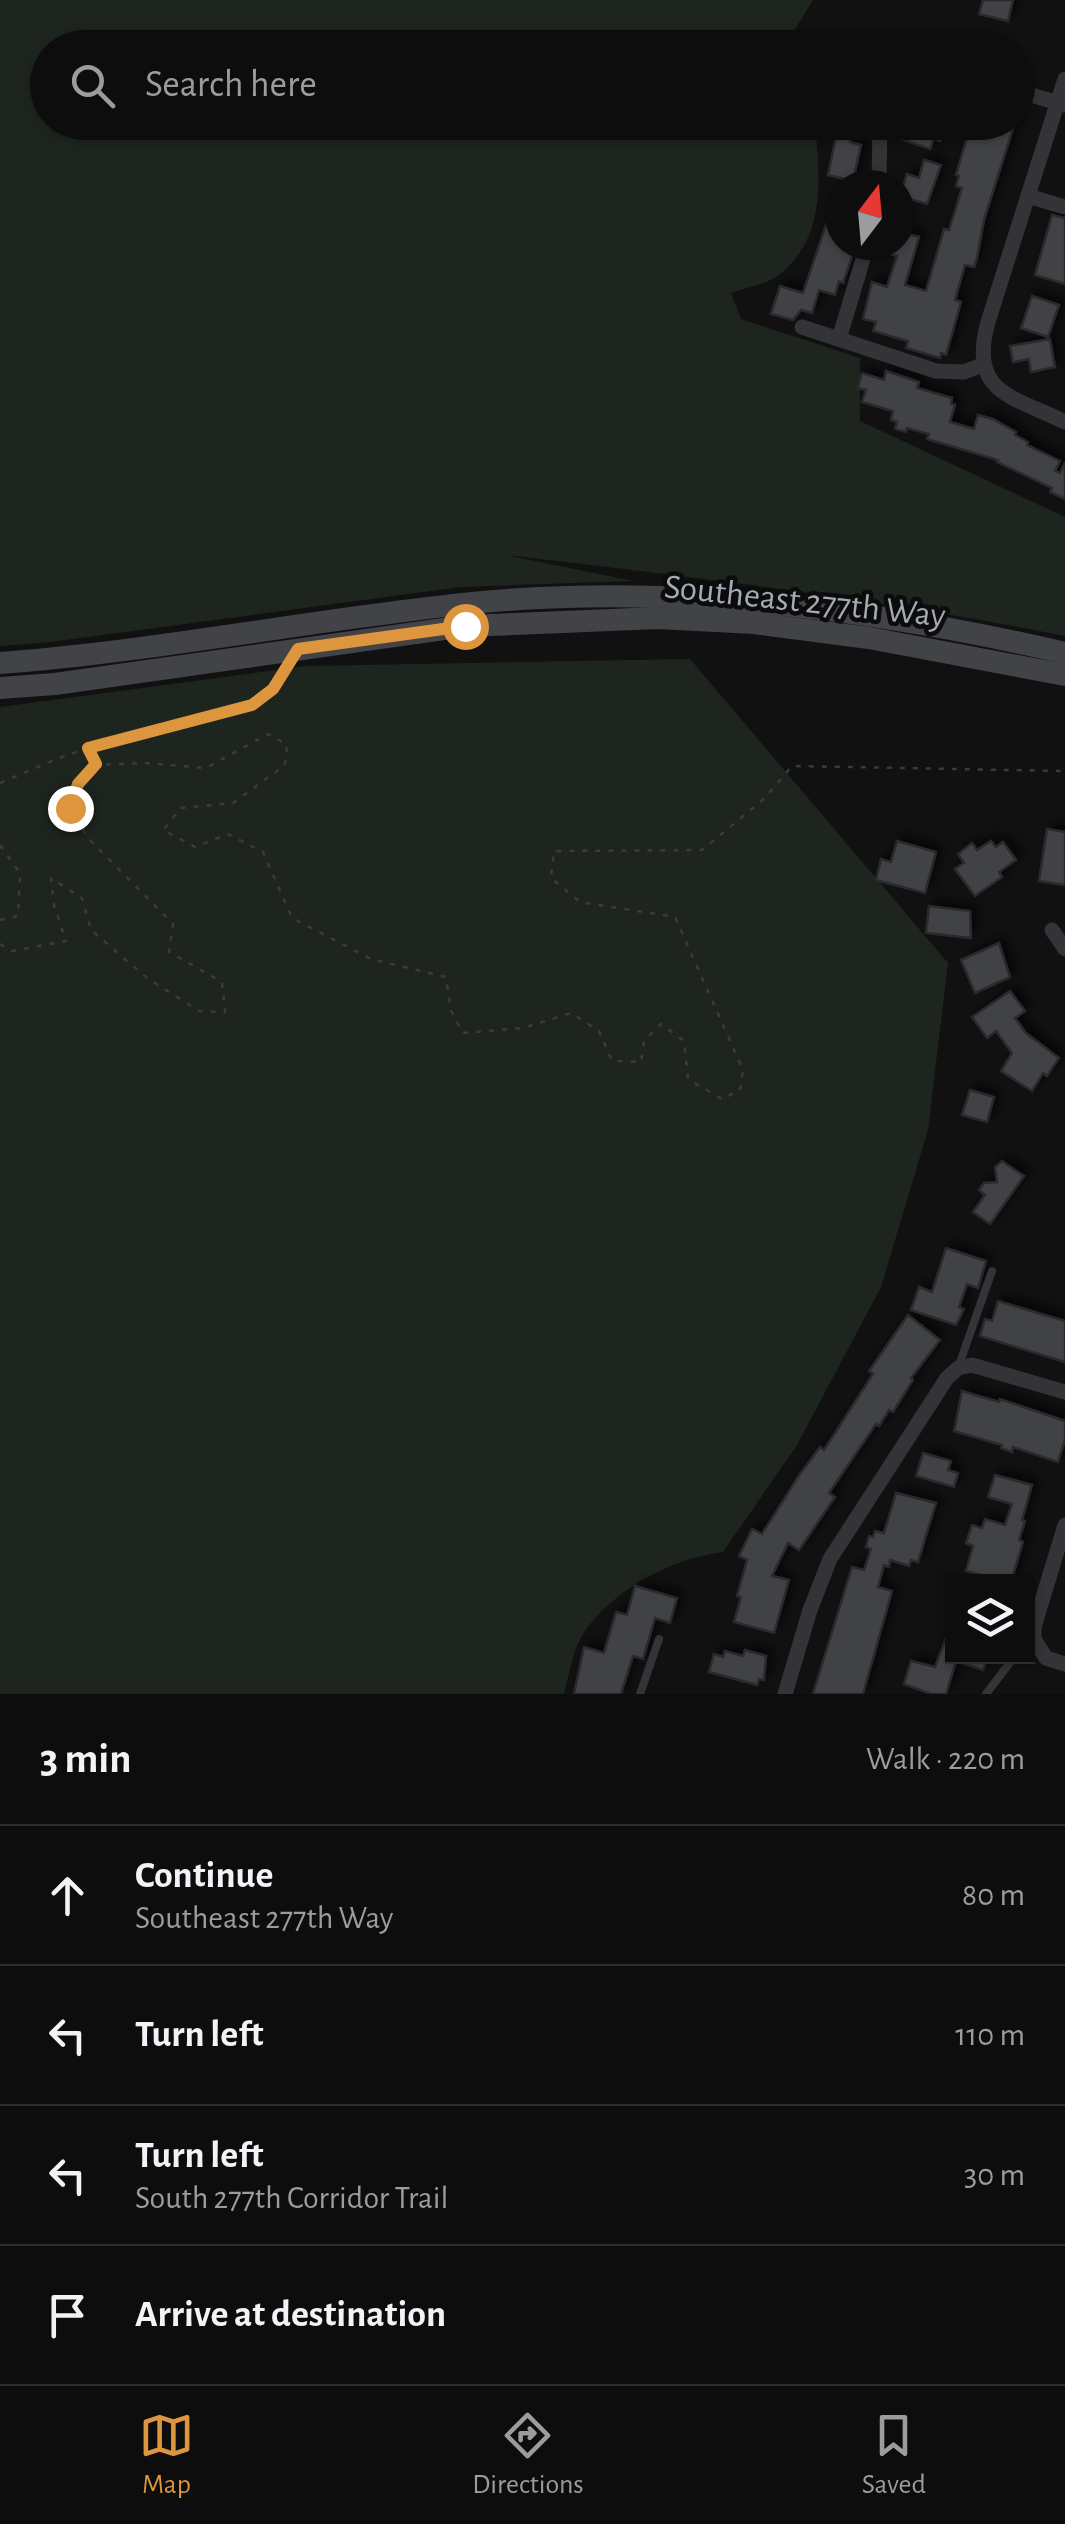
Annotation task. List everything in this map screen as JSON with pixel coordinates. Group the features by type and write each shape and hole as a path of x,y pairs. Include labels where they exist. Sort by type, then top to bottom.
{"main road":[{"name":"Southeast 277th Way","path":"0,663 162,646 474,603 608,597 756,601 936,627 1065,653"},
{"name":"Southeast 277th Way","path":"0,688 55,684 465,626 658,618 754,624 870,638 1065,674"}],"street":[{"path":"1065,79 1062,104 985,332 982,365 1000,390 1065,422"},
{"path":"1035,96 1062,104"},
{"path":"878,170 879,140"},
{"path":"1028,196 1065,207"},
{"path":"839,339 864,260"},
{"path":"802,327 936,371 964,372 982,365"},
{"path":"1052,930 1065,948"},
{"path":"785,1694 830,1559 947,1378 958,1368 972,1365 1065,1392"},
{"path":"1035,1625 1065,1525"},
{"path":"1035,1648 1046,1658 1065,1664"}],"lane":[{"path":"958,1368 992,1271"},
{"path":"640,1694 660,1639"},
{"path":"986,1694 1009,1664"}],"path":[{"path":"0,783 88,748 252,705 273,689 298,649"},
{"path":"0,944 12,950 66,940 54,905 51,878 82,898 91,930 147,978 199,1012 224,1012 222,982 169,952 173,924 88,838 70,808 78,784 96,764 206,768 268,734 287,745 286,766 233,803 182,808 164,830 195,846 228,834 263,852 292,918 371,959 446,977 451,1011 463,1033 523,1028 571,1013 599,1032 612,1061 641,1062 644,1041 660,1024 684,1041 688,1079 722,1100 740,1090 743,1070 675,917 580,902 551,878 554,851 702,850 764,798 792,766 1065,772"},
{"path":"88,748 96,764"},
{"path":"0,846 20,873 18,916 0,920"}],"shaded area":[{"path":"0,0 813,0 795,30 30,30 30,140 816,140 818,186 812,227 793,262 776,277 731,293 741,319 860,358 860,421 1065,517 1065,636 856,600 506,555 633,581 461,587 0,646"},
{"path":"690,659 948,963 928,1130 881,1287 797,1445 723,1552 664,1569 627,1590 595,1618 577,1647 564,1694 0,1694 0,707 306,666"}],"building":[{"path":"983,0 1013,0 1008,21 979,14"},
{"path":"835,140 861,145 855,170 829,170"},
{"path":"904,140 933,140 930,149"},
{"path":"966,140 1009,140 984,220 977,258 974,267 965,265 955,300 961,302 946,355 941,353 940,358 906,348 908,341 873,331 876,322 863,319 872,282 887,287 896,260 912,260 905,285 926,291 944,229 949,230 962,188 956,186 956,175"},
{"path":"924,160 941,165 927,204 915,200 915,177 919,178"},
{"path":"1052,215 1065,218 1065,284 1035,275"},
{"path":"825,228 825,260 851,260 843,283 839,281 835,295 819,290 812,313 801,310 793,320 771,314 780,286 803,293"},
{"path":"1032,296 1059,305 1048,337 1021,328"},
{"path":"1050,339 1055,367 1031,372 1029,359 1013,362 1010,346"},
{"path":"886,371 919,382 917,388 952,398 951,404 955,405 950,422 974,429 978,415 993,419 1016,432 1027,445 1060,461 1055,471 1060,473 1065,462 1065,499 998,460 927,439 929,434 895,429 893,411 862,402 866,390 858,388 862,373 884,380"},
{"path":"1047,829 1065,832 1065,885 1039,881"},
{"path":"897,841 936,852 925,893 876,880 881,859 891,862"},
{"path":"991,841 996,847 1003,842 1016,860 999,872 1002,877 975,896 955,869 964,863 958,854 972,843 977,850"},
{"path":"929,906 970,911 971,938 926,933"},
{"path":"999,943 1010,977 975,993 961,960"},
{"path":"1010,991 1025,1011 1015,1018 1026,1033 1059,1058 1032,1091 1001,1071 1012,1053 996,1031 987,1038 972,1017"},
{"path":"970,1090 994,1097 987,1122 962,1115"},
{"path":"1002,1161 1024,1176 990,1224 973,1212 985,1195 979,1190 984,1183 997,1182 995,1167"},
{"path":"946,1248 986,1261 978,1288 967,1284 959,1307 964,1309 956,1325 911,1310 919,1287 932,1292"},
{"path":"998,1301 1065,1321 1065,1362 980,1336 985,1319 992,1321"},
{"path":"908,1315 940,1340 911,1378 893,1412 889,1410 879,1426 876,1424 829,1493 835,1497 799,1550 788,1543 772,1576 789,1580 774,1633 734,1622 747,1560 739,1556 752,1529 762,1534 800,1474 820,1447 824,1450 873,1374 869,1371"},
{"path":"962,1391 1065,1421 1065,1440 1058,1462 1013,1447 1012,1452 1001,1448 1002,1445 954,1431"},
{"path":"923,1453 951,1461 948,1470 958,1473 954,1487 916,1476"},
{"path":"995,1475 1032,1485 1013,1574 966,1571 973,1546 966,1543 972,1525 982,1528 985,1519 1005,1525 1012,1504 988,1497"},
{"path":"896,1493 936,1503 918,1562 911,1560 909,1566 890,1560 889,1567 884,1565 878,1587 892,1591 863,1694 813,1694 852,1567 864,1570 871,1549 866,1547 869,1536 873,1537 875,1531 884,1533"},
{"path":"635,1586 677,1598 670,1623 655,1618 643,1659 633,1656 621,1694 574,1694 584,1647 604,1653 616,1612 627,1615"},
{"path":"945,1641 945,1664 955,1664 946,1694 931,1694 904,1684 911,1661 935,1667"},
{"path":"745,1650 766,1656 764,1680 759,1679 757,1685 709,1672 714,1654 723,1657 725,1651 743,1656"}],"route":[{"path":"70,808 78,784 96,764 88,748 252,705 273,689 298,649 465,626"}]}
